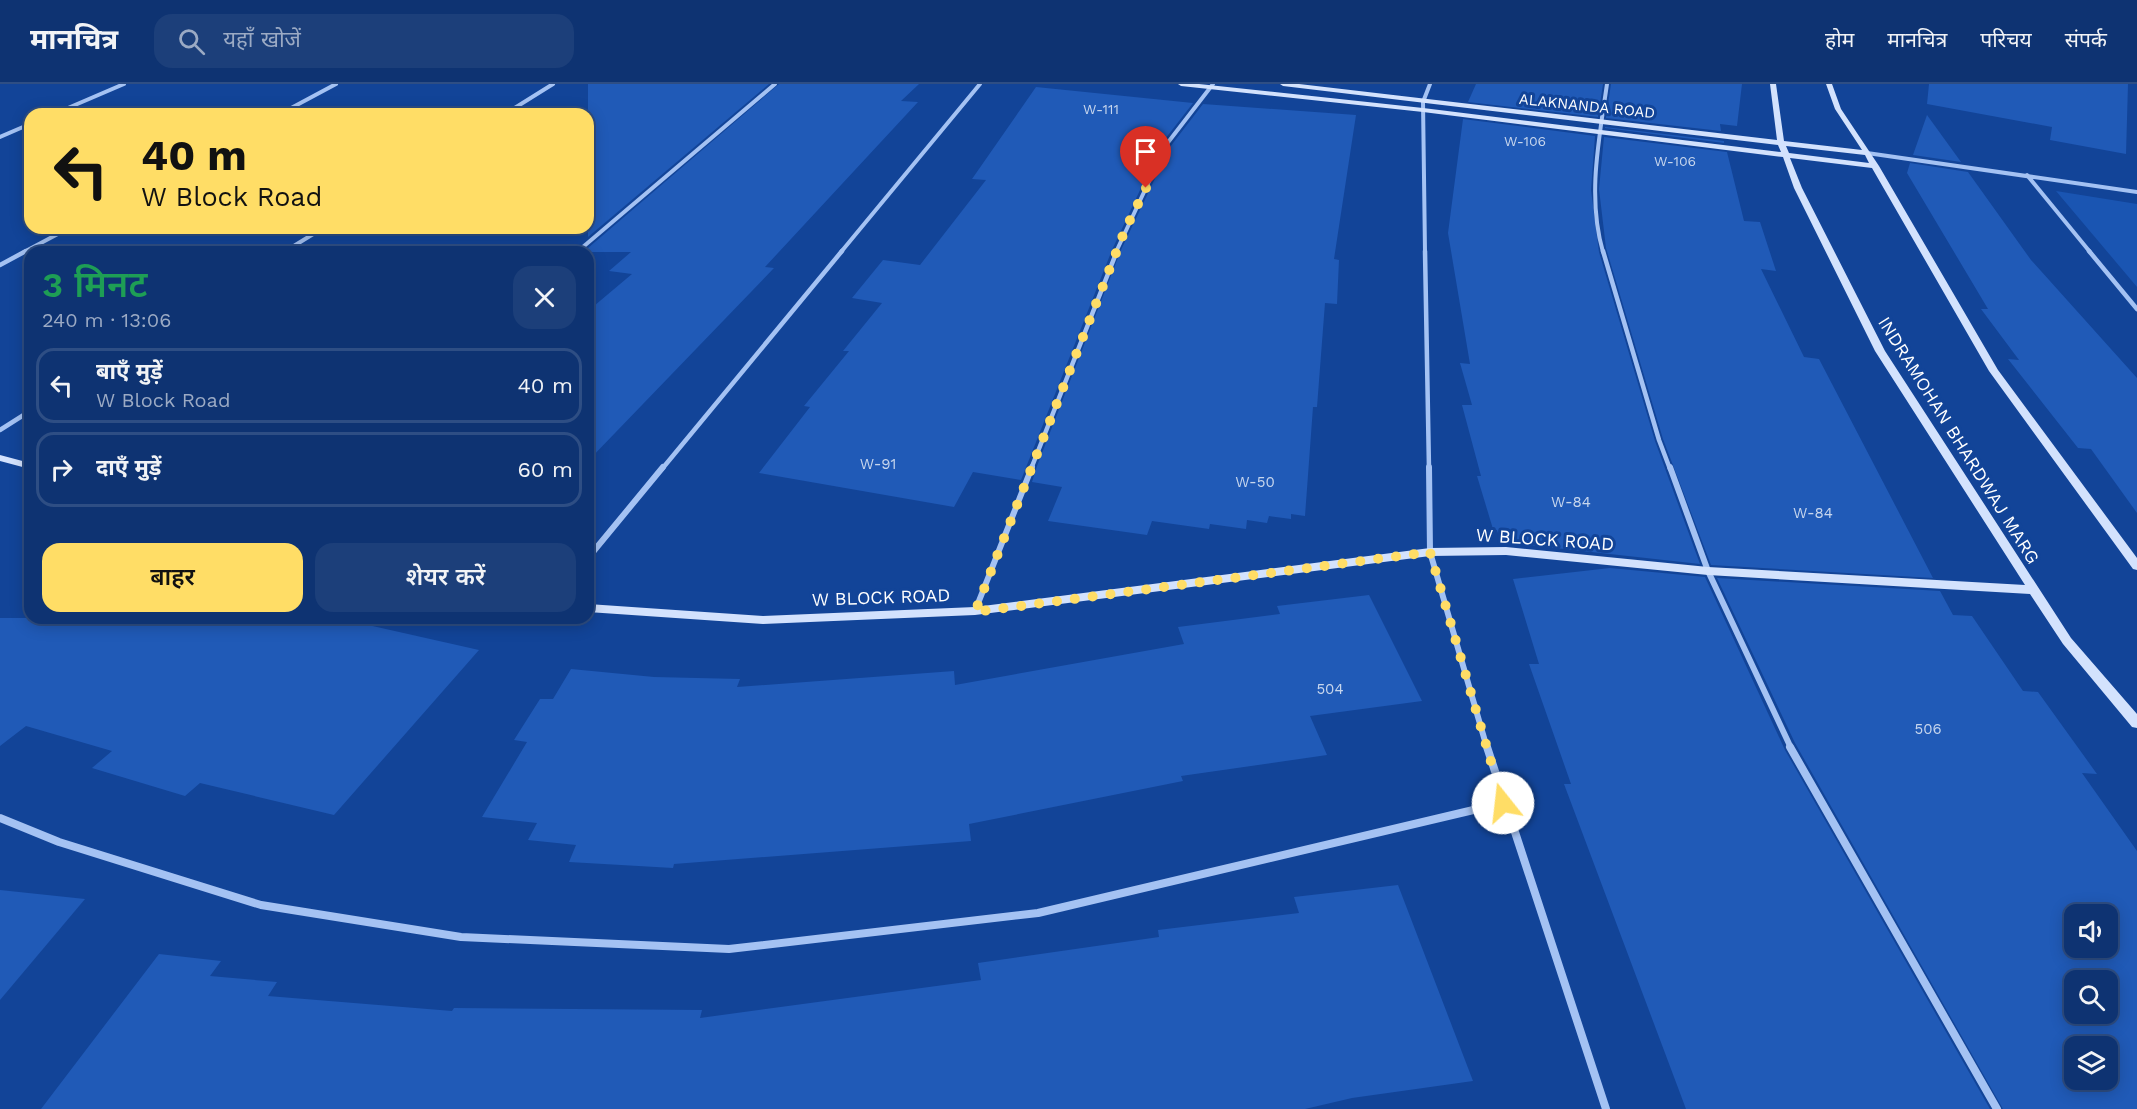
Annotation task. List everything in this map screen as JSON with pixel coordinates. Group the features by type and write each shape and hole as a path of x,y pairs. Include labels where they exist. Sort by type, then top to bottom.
{"street":[{"path":"68,108 124,84"},
{"path":"291,108 336,84"},
{"path":"515,108 553,84"},
{"path":"585,246 775,84"},
{"path":"594,551 980,84"},
{"path":"1181,84 1212,85 1786,157 1875,166"},
{"name":"ALAKNANDA ROAD","path":"1283,84 1868,153"},
{"path":"1430,84 1423,102 1430,552 1503,803 1606,1109"},
{"path":"1607,84 1594,173 1598,234 1659,441 1697,536 1708,571 1782,734 1997,1109"},
{"name":"INDRAMOHAN BHARDWAJ MARG","path":"1773,84 1781,142 1798,188 1880,351 2067,642 2137,723"},
{"path":"1829,84 1838,109 1868,153 1994,371 2137,566"},
{"path":"975,612 1125,230 1166,145 1212,85"},
{"path":"0,137 24,127"},
{"path":"1868,153 2027,174 2137,192"},
{"path":"2027,174 2137,309"},
{"path":"35,246 58,234"},
{"path":"294,246 313,234"},
{"path":"0,265 24,252"},
{"path":"0,430 24,415"},
{"path":"0,458 24,464"},
{"name":"W BLOCK ROAD","path":"594,608 763,621 975,612 1430,552 1506,551 1708,571 2034,590"},
{"path":"0,818 59,842 261,906 461,937 729,949 1038,912 1503,803"}],"shaded area":[{"path":"2056,191 2137,204 2137,287"}],"building":[{"path":"588,84 769,84 594,232 594,108 588,108"},
{"path":"779,84 919,84 901,101 918,102 765,267 774,268 594,455 594,306 632,274 609,271 631,252 594,252 594,246 590,246"},
{"path":"1476,84 1603,84 1598,117 1468,102"},
{"path":"1611,84 1742,84 1737,126 1720,124 1721,131 1606,118"},
{"path":"1929,84 2128,84 2126,154 2050,140 2052,127 1927,104"},
{"path":"1036,87 1193,103 1162,143 1112,250 1021,480 973,472 954,507 759,473 810,407 804,406 849,351 843,351 882,303 852,298 883,260 920,265 986,180 972,179"},
{"path":"1203,104 1356,115 1334,259 1339,260 1337,304 1325,303 1317,407 1313,407 1305,516 1291,514 1291,519 1269,516 1267,523 1247,520 1246,529 1210,524 1209,529 1152,521 1147,535 1048,521 1062,487 1032,482 1037,466 1121,250 1170,147"},
{"path":"1927,115 1961,162 1913,155"},
{"path":"1463,119 1595,136 1591,190 1599,252 1655,441 1700,564 1501,542 1497,530 1493,529 1477,476 1481,476 1462,405 1472,405 1460,363 1470,364 1448,233"},
{"path":"1605,128 1724,141 1724,143"},
{"path":"1604,137 1727,152 1744,221 1760,222 1776,271 1761,269 1804,357 1819,359 1933,578 1711,565 1663,439 1606,248 1599,189"},
{"path":"1910,163 1968,172 2031,260 2137,378 2137,513 2091,449 2078,448 2008,359 2019,360 1981,309 1988,309 1907,173"},
{"path":"1610,568 1705,577 1785,750 1990,1109 1686,1109 1564,784 1571,784 1529,664 1539,664 1513,579"},
{"path":"1717,578 1940,591 1953,615 1972,616 2023,691 2038,692 2097,774 2082,773 2137,851 2137,1109 2003,1109 1795,743"},
{"path":"1369,595 1422,701 1310,716 1327,755 1181,776 1183,781 969,824 971,841 674,864 673,868 569,862 576,845 528,840 537,823 482,817 527,742 514,740 540,699 553,699 571,669 654,677 740,679 737,687 954,671 955,685 1184,644 1178,627 1280,614 1277,606"},
{"path":"0,618 24,618 24,624 364,624 479,650 334,815 200,783 185,796 92,768 112,751 26,726 0,746"},
{"path":"1398,885 1473,1081 1352,1098 1305,1109 41,1109 159,954 221,961 210,976 277,982 268,996 452,1011 454,1008 702,1010 700,1018 981,980 978,963 1159,937 1158,930 1299,913 1294,897"},
{"path":"0,890 85,899 0,1000"}],"route":[{"path":"1146,188 1125,230 975,612 1430,552 1503,803"}]}
